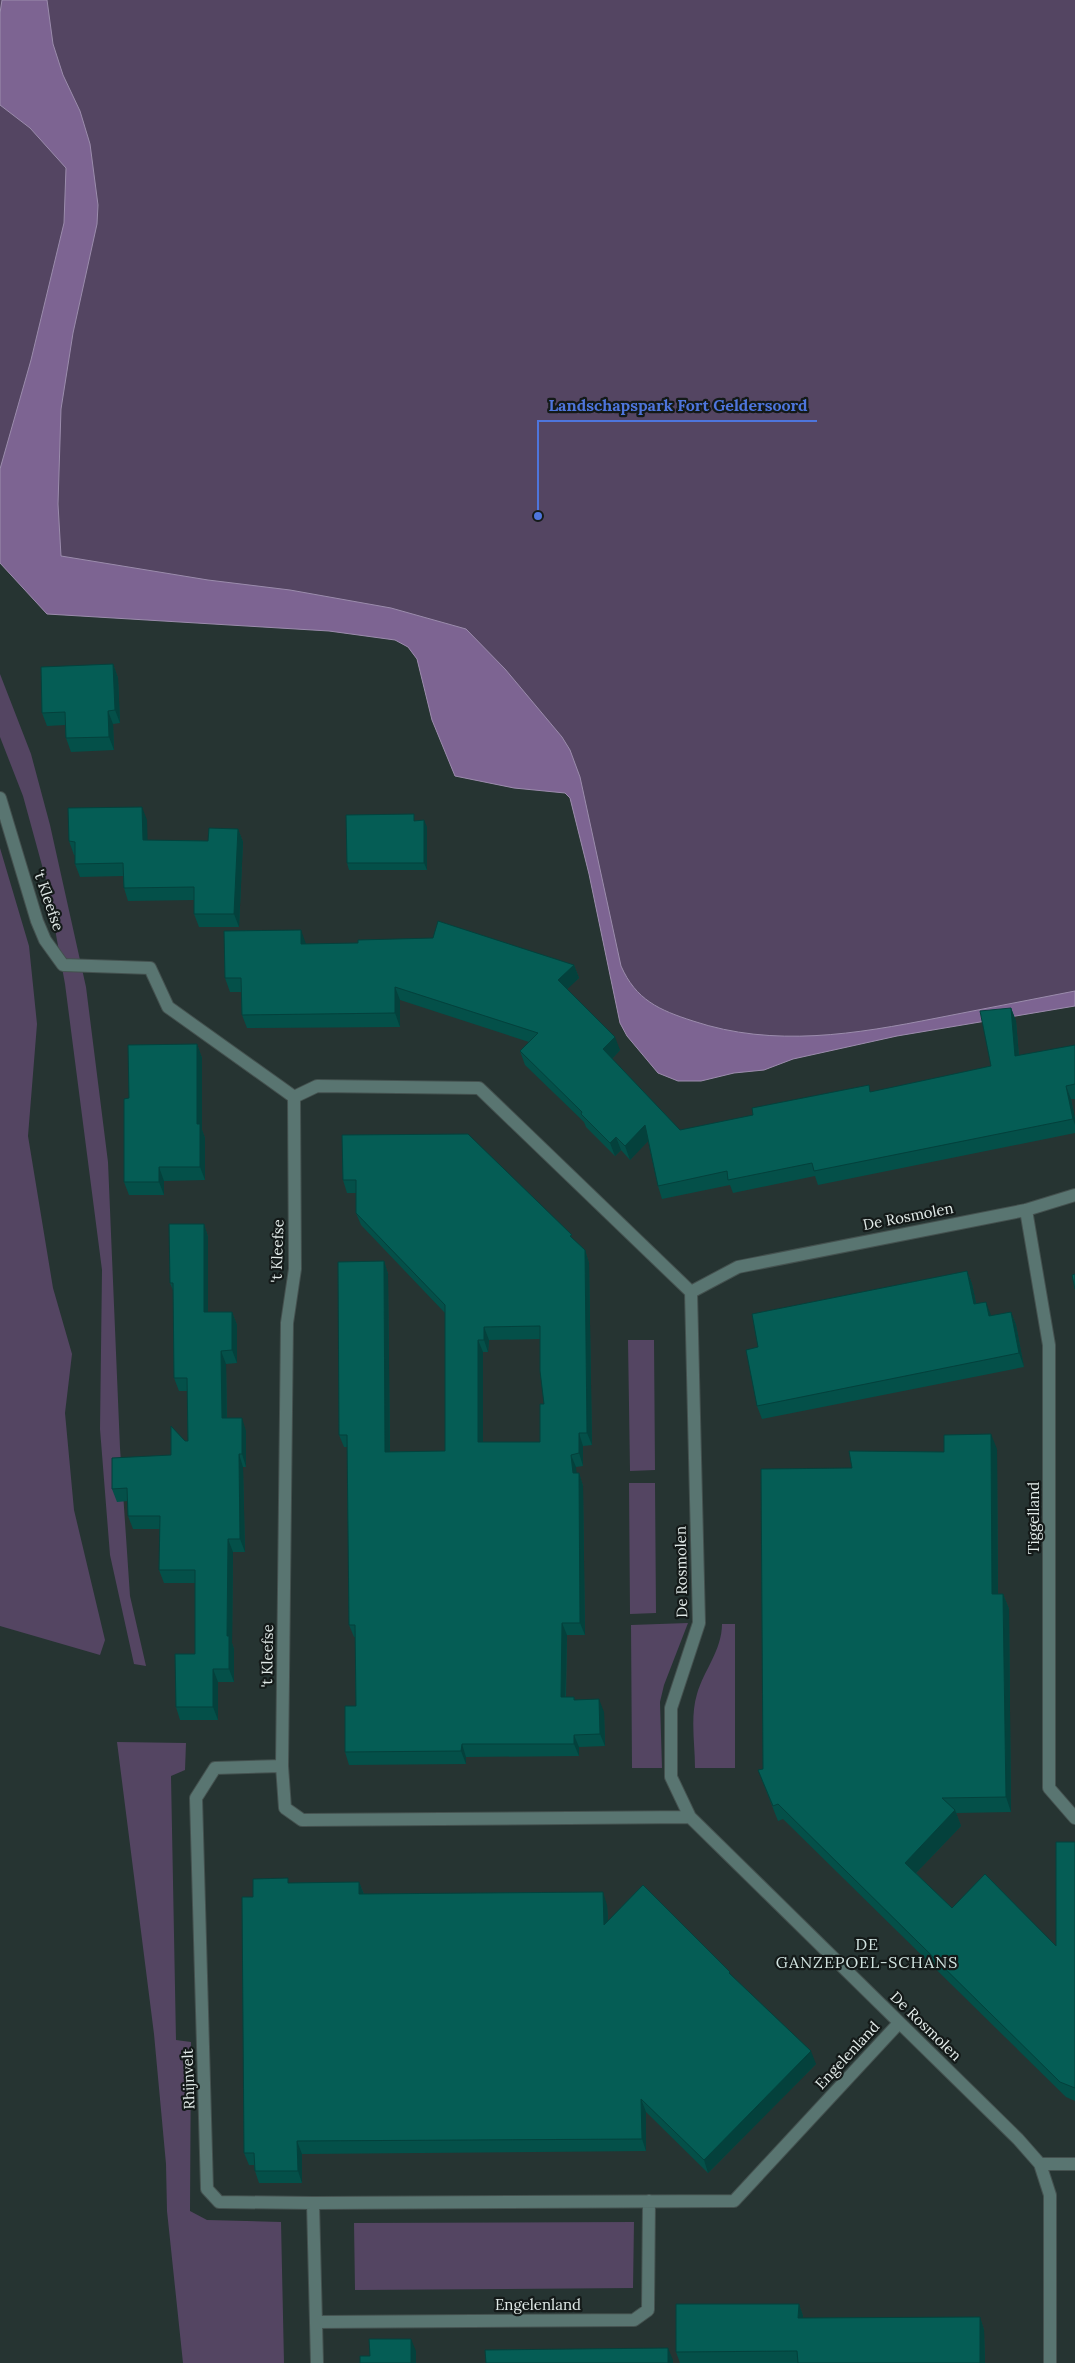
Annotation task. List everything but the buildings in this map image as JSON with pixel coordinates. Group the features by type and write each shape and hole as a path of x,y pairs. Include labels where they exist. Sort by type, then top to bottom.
{"street":[{"name":"'t Kleefse","path":"0,798 37,921 45,940 63,965 150,968 168,1007 294,1096 294,1269 286,1323 282,1766 284,1808 302,1820 690,1817"},
{"path":"294,1096 316,1086 479,1088 691,1292"},
{"name":"De Rosmolen","path":"1050,2363 1050,2195 1040,2164 1018,2139 690,1817 671,1777 671,1708 699,1623 691,1292 738,1267 1026,1210 1075,1195"},
{"name":"Tiggelland","path":"1026,1210 1049,1345 1049,1788 1075,1818"},
{"name":"Rhijnvelt","path":"282,1766 215,1768 196,1798 207,2189 219,2202 313,2203"},
{"name":"Engelenland","path":"313,2203 734,2201 899,2023"},
{"path":"1040,2164 1075,2164"},
{"name":"Engelenland","path":"317,2322 634,2320 648,2310 649,2201"},
{"path":"313,2203 317,2363"}],"shaded area":[{"path":"0,0 1075,0 1075,1006 897,1036 793,1059 764,1070 734,1073 701,1081 678,1081 658,1073 627,1036 620,1023 589,874 570,798 565,793 514,788 455,776 432,720 417,659 408,647 395,640 329,631 47,614 0,563"},
{"path":"2,0 47,0 53,44 63,75 80,111 90,144 98,205 97,224 73,333 61,409 58,504 61,556 208,580 290,590 391,608 466,629 505,669 562,737 570,750 580,777 621,966 627,978 641,995 659,1008 670,1013 723,1029 754,1034 815,1036 907,1024 1075,991 1075,1006 897,1036 793,1059 764,1070 734,1073 701,1081 678,1081 658,1073 627,1036 620,1023 589,874 570,798 565,793 514,788 455,776 432,720 417,659 408,647 395,640 329,631 47,614 0,563 0,469 31,360 64,223 66,168 30,128 0,105 0,13"},
{"path":"0,674 31,754 50,825 86,987 108,1162 120,1448 130,1596 146,1666 134,1664 110,1555 100,1429 102,1270 65,984 46,880 23,796 0,737"},
{"path":"0,848 29,946 37,1024 28,1136 53,1288 72,1354 65,1413 74,1510 105,1640 100,1655 0,1626"},
{"path":"628,1340 654,1340 655,1470 630,1471"},
{"path":"629,1483 655,1483 656,1613 630,1614"},
{"path":"688,1623 664,1685 660,1702 662,1768 632,1768 631,1625"},
{"path":"722,1624 735,1624 735,1768 695,1768 693,1721 695,1703 700,1685 719,1643"},
{"path":"117,1742 186,1743 185,1770 171,1776 176,2040 191,2042 190,2211 207,2220 281,2222 284,2363 183,2363 167,2211 166,2164 154,2034"},
{"path":"634,2222 633,2288 355,2290 354,2223"}],"place":[{"name":"Landschapspark Fort Geldersoord","path":"538,516"}],"district":[{"name":"DE GANZEPOEL-SCHANS","path":"867,1953"}]}
